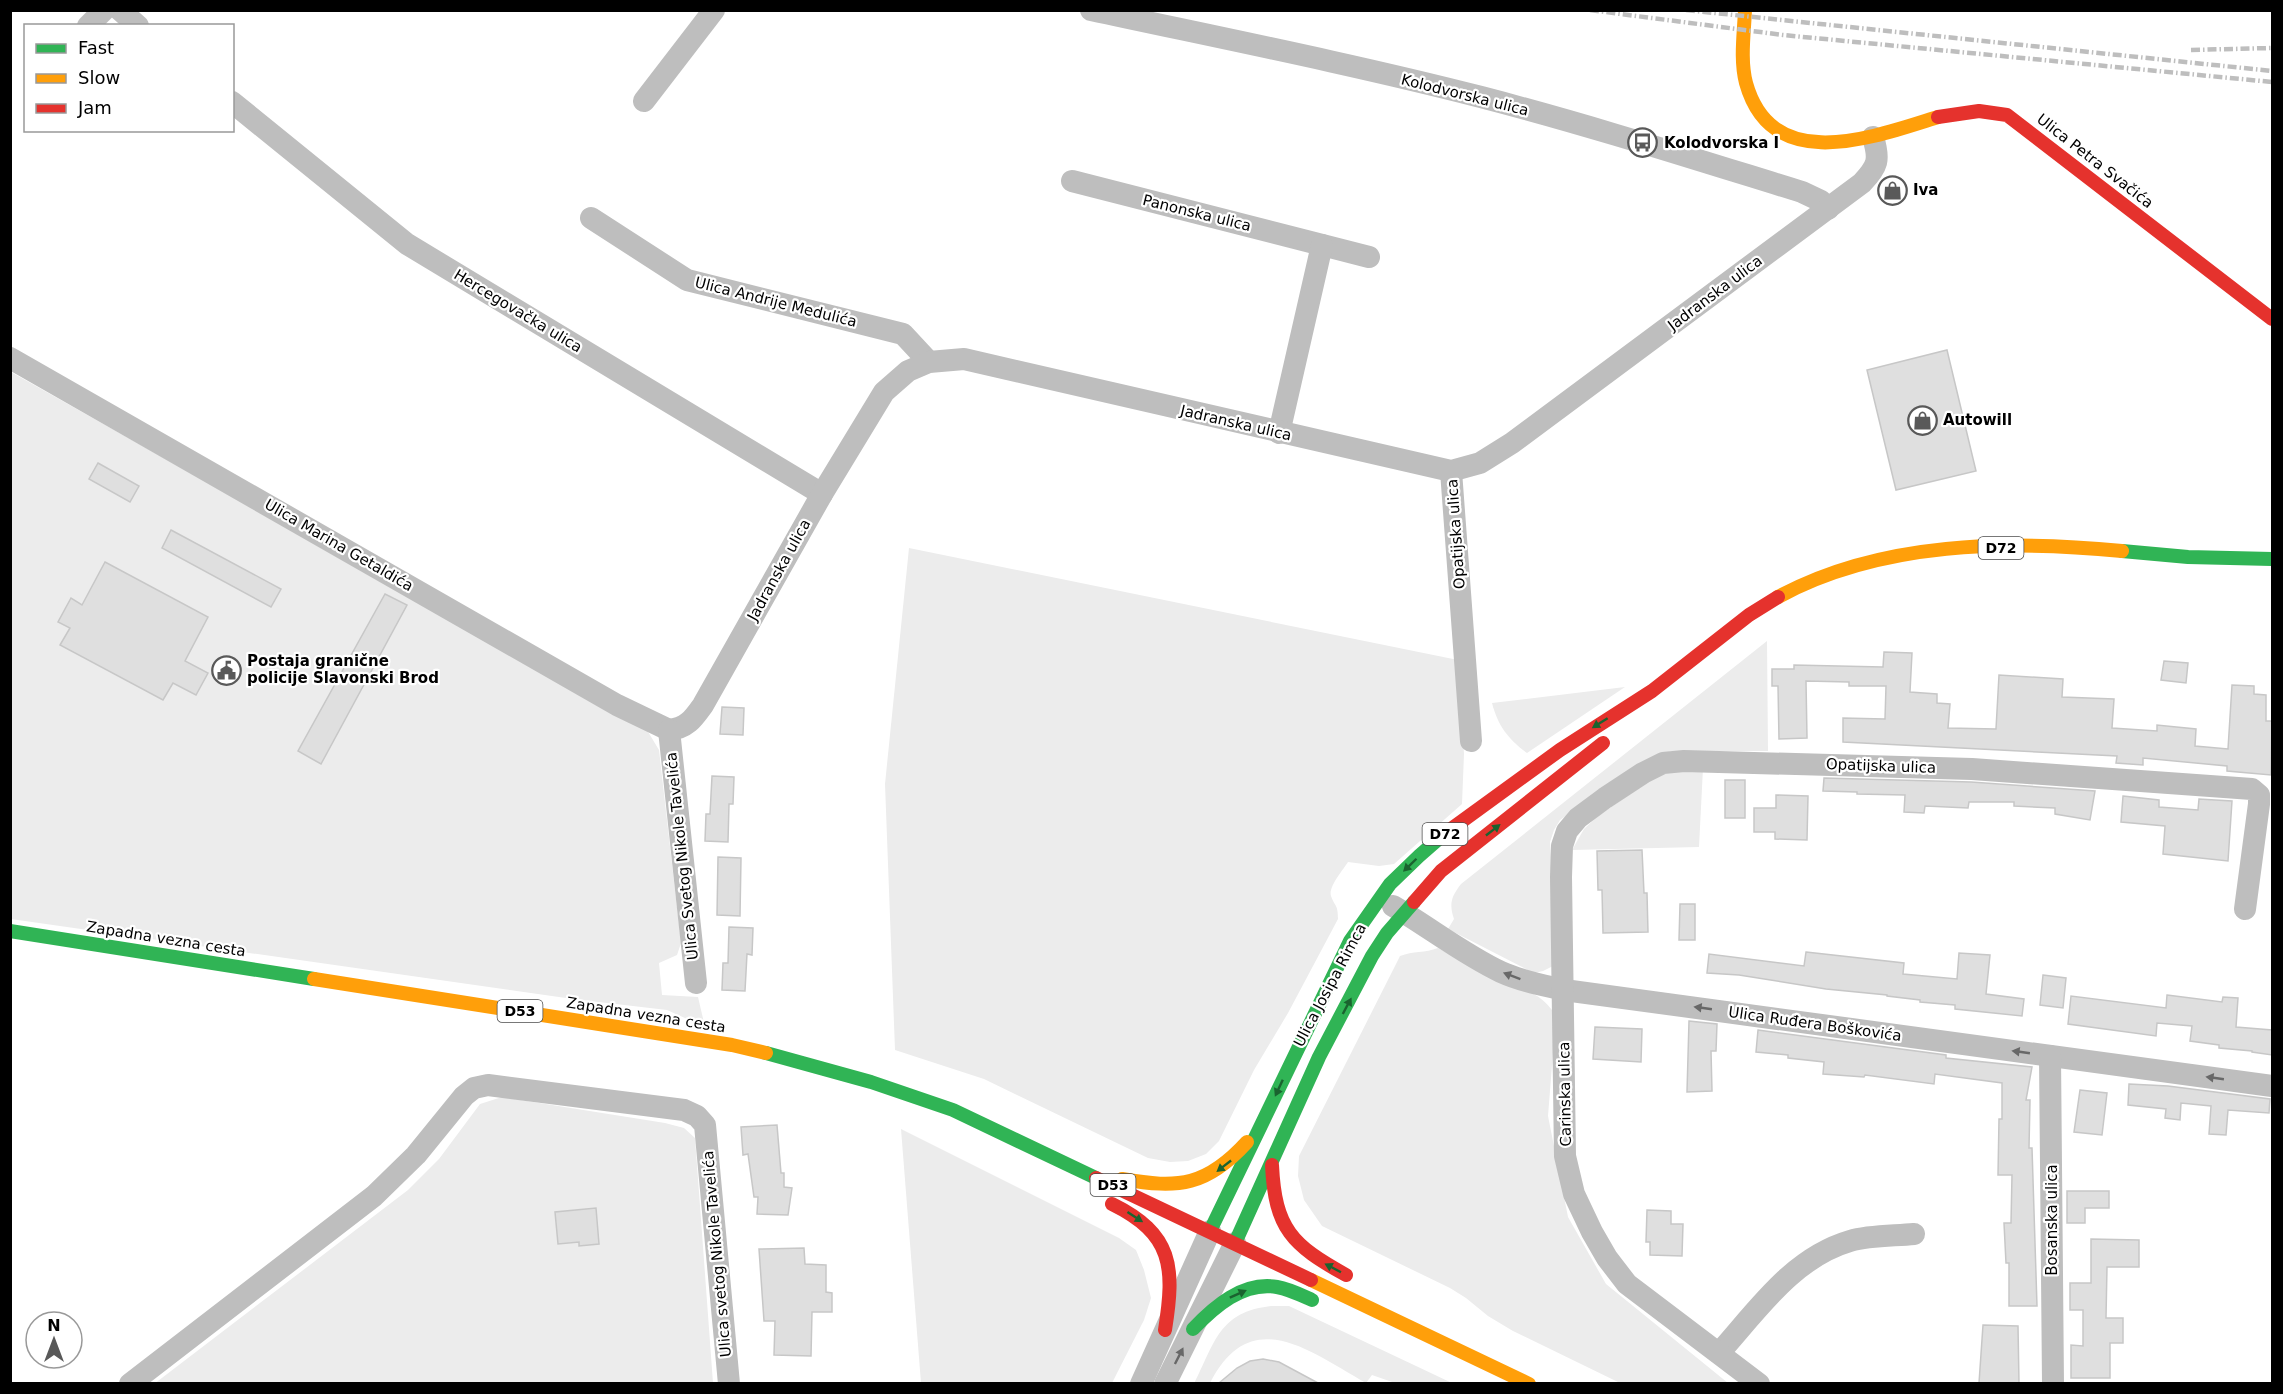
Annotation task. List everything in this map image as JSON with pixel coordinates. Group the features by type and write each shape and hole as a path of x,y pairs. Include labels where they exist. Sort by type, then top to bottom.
{"main road":[{"name":"Ulica Petra Svačića","path":"1745,10 1743,49 1745,82 1750,99 1760,116 1776,132 1792,140 1811,144 1834,144 1873,137 1939,116 1968,110 1990,110 2007,115 2272,319"},
{"name":"Ulica Josipa Rimca","path":"1210,1231 1350,941 1379,898 1418,857 1479,808 1555,753 1650,693 1754,612 1797,587 1854,567 1894,558 1950,550 2004,547 2102,549 2188,557 2272,559"},
{"name":"Ulica Josipa Rimca","path":"2188,557 2247,572"},
{"name":"Ulica Josipa Rimca","path":"1235,1243 1319,1057 1372,956 1404,912 1441,871 1631,718 1650,693"},
{"name":"Zapadna vezna cesta","path":"10,931 732,1045 819,1065 865,1078 954,1110 1210,1231"},
{"path":"1083,1171 1142,1183 1168,1185 1192,1182 1214,1174 1228,1164 1263,1122"},
{"path":"1017,1139 1055,1171 1075,1184"},
{"path":"1272,1164 1272,1190 1275,1204 1291,1238 1320,1262 1357,1282"},
{"path":"1095,1195 1135,1216 1148,1226 1159,1242 1168,1261 1170,1282 1165,1330"},
{"name":"D53","path":"1210,1231 1370,1300"},
{"path":"1193,1329 1209,1311 1227,1299 1260,1287 1283,1288 1330,1306 1352,1308 1370,1300 1393,1318 1529,1383"}],"street":[{"path":"90,24 104,10"},
{"path":"120,10 136,24"},
{"path":"644,101 714,10"},
{"name":"Kolodvorska ulica","path":"1091,10 1480,97 1643,143 1802,192 1821,201 1828,209"},
{"name":"Hercegovačka ulica","path":"234,104 407,244 822,494"},
{"name":"Jadranska ulica","path":"669,730 681,728 691,722 703,705 822,494 884,392 908,371 929,362 963,359 1451,471 1480,463 1512,443 1862,183 1877,162 1878,153 1873,137"},
{"name":"Panonska ulica","path":"1072,181 1369,257"},
{"name":"Ulica Andrije Medulića","path":"591,218 687,280 903,334 929,362"},
{"path":"1279,433 1322,245"},
{"name":"Ulica Marina Getaldića","path":"10,358 618,705 669,730"},
{"name":"Opatijska ulica","path":"1451,471 1471,741"},
{"name":"Ulica Svetog Nikole Tavelića","path":"669,730 696,983"},
{"name":"Opatijska ulica","path":"1564,990 1561,877 1562,846 1567,831 1578,818 1605,798 1663,763 1684,761 1972,769 2252,789 2259,795 2259,804 2245,909"},
{"name":"Ulica Ruđera Boškovića","path":"1379,898 1501,972 1532,983 1564,990 2272,1086"},
{"name":"Carinska ulica","path":"1564,990 1565,1155 1574,1194 1607,1258 1627,1284 1759,1383"},
{"name":"Bosanska ulica","path":"2050,1056 2053,1383"},
{"name":"Ulica svetog Nikole Tavelića","path":"130,1383 374,1196 416,1155 464,1096 474,1088 488,1085 684,1110 697,1116 705,1125 729,1383"},
{"name":"Ulica Josipa Rimca","path":"1141,1383 1210,1231"},
{"path":"1719,1353 1785,1279 1806,1261 1851,1241 1914,1234"},
{"name":"Ulica Josipa Rimca","path":"1165,1383 1235,1243"}],"shaded area":[{"path":"11,372 647,730 659,750 681,943 677,955 659,963 662,995 698,997 705,1027 667,1010 573,999 11,919"},
{"path":"909,548 1458,660 1464,754 1462,804 1394,864 1379,866 1348,862 1334,883 1331,892 1338,919 1288,1013 1254,1070 1219,1141 1206,1154 1188,1161 1170,1162 1148,1158 984,1079 895,1050 885,784"},
{"path":"1767,641 1768,751 1671,751 1625,774 1560,820 1550,842 1557,945 1553,966 1534,973 1448,929 1454,919 1452,901 1461,884"},
{"path":"1625,687 1527,753 1514,743 1505,731 1497,719 1492,703"},
{"path":"1703,768 1699,847 1572,850 1584,829 1598,816 1657,776 1679,769"},
{"path":"1438,948 1501,982 1531,993 1549,1006 1556,1015 1548,1116 1568,1217 1606,1284 1728,1383 1620,1383 1513,1331 1450,1288 1322,1226 1304,1200 1298,1176 1299,1156 1400,956"},
{"path":"502,1097 665,1123 684,1128 695,1138 713,1383 154,1384 408,1190 439,1159 480,1104"},
{"path":"901,1129 1119,1238 1136,1250 1151,1298 1144,1320 1112,1383 921,1383"},
{"path":"1289,1306 1452,1383 1395,1383 1372,1375 1366,1383 1302,1348 1282,1341 1262,1339 1244,1345 1226,1359 1210,1383 1194,1384 1214,1342 1229,1322 1254,1309"}],"building":[{"name":"Autowill","path":"1947,350 1976,471 1896,490 1867,370"},
{"path":"98,463 139,486 130,502 89,479"},
{"path":"171,530 281,589 271,607 162,548"},
{"path":"105,562 208,617 185,661 208,673 196,695 173,683 163,700 60,645 70,628 58,622 71,598 82,605"},
{"path":"385,594 407,605 321,764 298,751"},
{"path":"1884,652 1912,653 1910,692 1937,694 1937,703 1950,704 1948,728 1996,729 1999,675 2063,679 2062,697 2114,699 2112,728 2157,731 2157,725 2196,729 2195,746 2228,749 2232,685 2254,686 2254,694 2266,695 2266,721 2272,721 2271,775 2227,771 2227,766 2143,758 2143,765 2116,763 2117,756 1843,742 1843,718 1885,719 1886,686 1849,686 1849,682 1806,681 1807,738 1779,739 1778,686 1772,686 1772,669 1794,669 1794,665 1883,667"},
{"path":"2164,661 2188,663 2186,683 2161,680"},
{"path":"722,707 744,708 743,735 720,734"},
{"path":"712,776 734,777 733,804 729,804 728,842 705,841 706,814 710,814"},
{"path":"1824,778 1971,782 2095,791 2090,820 2055,814 2055,808 2014,806 2014,802 1969,802 1968,808 1925,806 1924,813 1904,812 1905,795 1823,791"},
{"path":"1725,780 1745,780 1745,818 1725,818"},
{"path":"1776,795 1808,796 1807,840 1775,839 1775,832 1754,832 1754,808 1776,808"},
{"path":"2123,796 2159,800 2159,807 2198,810 2199,799 2232,801 2228,861 2163,854 2165,826 2121,822"},
{"path":"1642,850 1644,893 1647,893 1648,932 1603,933 1602,890 1598,890 1597,851"},
{"path":"718,857 741,858 740,916 717,915"},
{"path":"1680,904 1695,904 1695,940 1679,940"},
{"path":"729,927 753,928 752,955 747,954 745,991 722,990 723,963 728,963"},
{"path":"1806,952 1904,963 1903,974 1957,979 1959,953 1990,955 1986,994 2024,999 2022,1016 1955,1009 1955,1005 1920,1002 1920,1000 1887,995 1826,989 1739,975 1707,973 1709,954 1804,966"},
{"path":"2043,975 2066,978 2063,1008 2040,1005"},
{"path":"2167,995 2222,1002 2223,997 2238,998 2236,1027 2272,1030 2272,1055 2219,1048 2219,1045 2190,1041 2192,1026 2157,1023 2156,1036 2068,1024 2071,996 2166,1008"},
{"path":"1689,1021 1717,1024 1716,1051 1711,1051 1712,1091 1687,1092"},
{"path":"1595,1027 1642,1029 1641,1062 1593,1059"},
{"path":"1758,1030 1946,1055 1946,1058 2032,1067 2026,1100 2030,1100 2029,1148 2032,1148 2037,1306 2009,1306 2009,1263 2006,1263 2004,1223 2011,1223 2012,1175 1998,1175 2002,1083 1935,1074 1934,1084 1865,1075 1864,1077 1823,1074 1824,1062 1756,1052"},
{"path":"2129,1084 2168,1086 2270,1099 2269,1113 2228,1110 2226,1135 2209,1134 2211,1106 2181,1103 2180,1120 2165,1118 2166,1109 2128,1105"},
{"path":"2080,1090 2107,1093 2102,1135 2074,1132"},
{"path":"777,1125 784,1187 792,1188 788,1215 757,1214 758,1197 754,1197 748,1154 743,1155 741,1127"},
{"path":"2067,1191 2109,1191 2109,1208 2085,1208 2085,1223 2067,1223"},
{"path":"596,1208 599,1244 579,1246 579,1242 558,1244 555,1212"},
{"path":"1647,1210 1671,1211 1671,1224 1683,1224 1682,1256 1650,1255 1650,1242 1646,1242"},
{"path":"2091,1239 2139,1240 2139,1267 2107,1267 2106,1318 2123,1318 2123,1343 2110,1343 2110,1378 2071,1378 2071,1345 2083,1346 2083,1310 2070,1310 2070,1283 2091,1283"},
{"path":"804,1248 805,1264 826,1265 826,1292 832,1293 832,1312 812,1312 811,1356 774,1355 775,1321 764,1321 759,1249"},
{"path":"1983,1325 2018,1326 2019,1383 1979,1383"},
{"path":"1263,1359 1279,1362 1318,1383 1219,1383 1237,1368 1250,1361"}],"railway":[{"path":"1590,10 1783,35 2272,82"},
{"path":"1686,10 2272,71"},
{"path":"2191,50 2272,48"}],"traffic: fast":[{"path":"2122,551 2188,557 2272,559"},
{"path":"1210,1231 1350,941 1390,884 1443,835"},
{"path":"1235,1243 1319,1057 1372,956 1387,933 1414,902"},
{"path":"10,931 314,979"},
{"path":"766,1053 871,1082 953,1110 1096,1178"},
{"path":"1193,1329 1220,1304 1252,1288 1277,1287 1312,1300"}],"traffic: slow":[{"path":"1745,10 1743,56 1746,83 1759,112 1778,130 1801,140 1828,142 1856,140 1938,117"},
{"path":"1778,597 1818,578 1859,565 1902,555 1946,549 2035,546 2122,551"},
{"path":"314,979 732,1045 766,1053"},
{"path":"1122,1179 1160,1184 1191,1181 1219,1168 1247,1142"},
{"path":"1311,1280 1529,1384"}],"traffic: jam":[{"path":"1938,117 1979,111 2007,115 2272,319"},
{"path":"1443,835 1560,750 1652,691 1749,615 1778,597"},
{"path":"1414,902 1441,871 1603,743"},
{"path":"1272,1165 1277,1205 1290,1233 1312,1254 1346,1275"},
{"path":"1096,1178 1311,1280"},
{"path":"1112,1204 1147,1227 1158,1240 1165,1255 1170,1288 1165,1330"}],"place":[{"name":"Kolodvorska I","path":"1643,143"},
{"name":"Iva","path":"1892,190"},
{"name":"Autowill","path":"1922,420"},
{"name":"Postaja granične policije Slavonski Brod","path":"226,670"}]}
